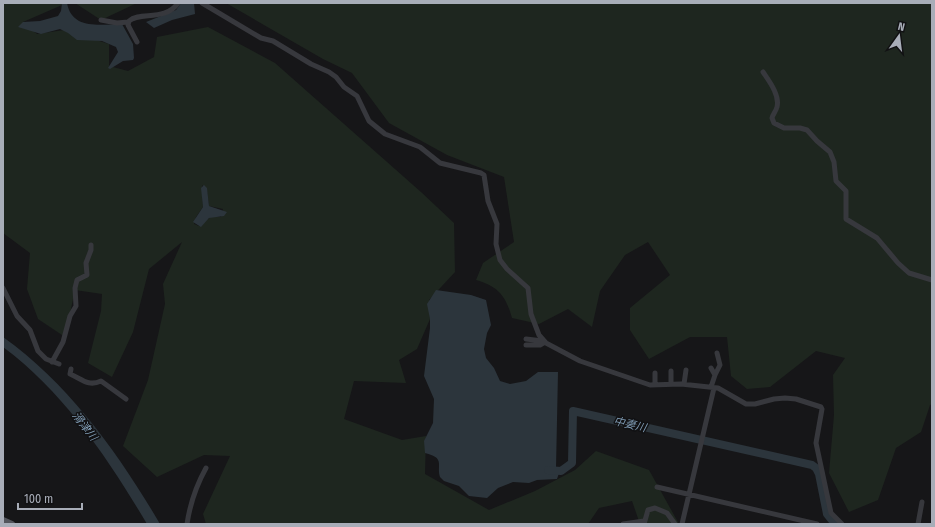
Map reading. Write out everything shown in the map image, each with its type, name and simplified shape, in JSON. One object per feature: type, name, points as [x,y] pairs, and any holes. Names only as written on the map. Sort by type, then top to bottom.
[{"type":"main road","points":[[3,520],[12,524]]},
{"type":"street","points":[[101,20],[128,22],[137,17],[150,16],[170,11],[178,3]]},
{"type":"street","points":[[202,3],[261,38],[273,41],[311,64],[329,72],[344,87],[357,96],[369,121],[385,134],[420,147],[440,163],[484,175],[488,201],[497,224],[498,255],[507,269],[528,288],[531,314],[539,335],[544,342]]},
{"type":"street","points":[[128,22],[128,25],[137,42]]},
{"type":"street","points":[[763,72],[774,90],[776,99],[777,107],[772,116],[772,121],[784,128],[800,128],[807,130],[833,156],[836,181],[846,191],[846,219],[878,238],[909,273],[932,280]]},
{"type":"street","points":[[52,362],[63,342],[70,319],[76,309],[77,303],[75,288],[77,280],[87,275],[86,263],[91,246]]},
{"type":"street","points":[[3,288],[17,316],[30,330],[38,351],[52,362],[59,364]]},
{"type":"street","points":[[526,339],[544,342],[580,362],[650,385],[671,383],[713,387],[746,404],[755,404],[774,398],[785,398],[796,399],[820,407],[822,409],[816,443],[831,513],[839,523]]},
{"type":"street","points":[[526,345],[540,345],[544,342]]},
{"type":"street","points":[[682,524],[702,440],[715,375],[720,365],[716,353]]},
{"type":"street","points":[[711,368],[715,375]]},
{"type":"street","points":[[71,370],[70,374],[86,383],[93,384],[101,381],[126,399]]},
{"type":"street","points":[[684,384],[686,370]]},
{"type":"street","points":[[671,371],[671,383]]},
{"type":"street","points":[[655,373],[655,385]]},
{"type":"street","points":[[188,524],[190,507],[197,486],[206,468]]},
{"type":"street","points":[[657,487],[817,524]]},
{"type":"street","points":[[918,524],[922,502]]},
{"type":"street","points":[[623,524],[644,522],[648,510],[658,508],[667,513],[675,524]]},
{"type":"shaded area","points":[[3,3],[63,3],[62,5],[23,22],[37,34],[64,30],[109,44],[109,66],[128,71],[154,57],[157,37],[208,27],[275,63],[454,223],[455,272],[429,300],[430,319],[417,349],[399,360],[406,383],[354,381],[344,419],[402,440],[426,436],[425,474],[489,510],[535,491],[575,470],[596,451],[649,470],[679,524],[640,524],[632,501],[599,508],[588,524],[206,524],[203,514],[230,456],[204,455],[157,477],[123,446],[148,380],[165,304],[163,284],[182,242],[149,269],[133,332],[112,377],[88,363],[101,311],[102,294],[75,290],[65,337],[38,319],[27,289],[30,253],[3,233]],"holes":[[[202,185],[207,191],[209,206],[223,209],[221,217],[212,216],[199,226],[194,224],[196,217],[203,207]]]},
{"type":"shaded area","points":[[75,3],[137,3],[101,20]]},
{"type":"shaded area","points":[[226,3],[932,3],[932,404],[930,405],[921,432],[896,448],[878,500],[849,512],[829,473],[834,415],[833,375],[845,358],[816,351],[770,387],[747,389],[731,376],[727,337],[690,337],[649,359],[630,330],[630,308],[670,275],[648,242],[625,255],[600,291],[592,327],[568,309],[539,324],[512,318],[510,310],[500,293],[490,285],[476,280],[483,263],[514,242],[504,177],[447,155],[389,123],[352,73],[323,59]]},
{"type":"water","points":[[62,3],[67,3],[70,12],[81,22],[97,25],[122,24],[133,44],[133,60],[123,61],[110,69],[108,68],[118,52],[116,47],[102,41],[77,40],[60,29],[41,34],[18,27],[23,22],[40,21],[58,16],[61,11]]},
{"type":"water","points":[[181,3],[194,3],[195,14],[172,20],[154,28],[146,22],[176,10]]},
{"type":"water","points":[[204,185],[207,188],[209,206],[227,212],[224,216],[209,218],[201,227],[193,222],[203,207],[201,188]]},
{"type":"water","points":[[436,290],[471,295],[486,300],[491,325],[487,333],[484,349],[486,358],[494,368],[500,381],[510,384],[526,381],[538,372],[558,372],[556,468],[559,473],[557,479],[537,480],[529,483],[513,482],[498,488],[487,498],[469,496],[459,486],[444,481],[440,477],[439,462],[436,457],[425,453],[424,441],[433,423],[434,399],[424,376],[430,328],[427,304]]},
{"type":"water","name":"滑津川","points":[[3,337],[50,377],[91,422],[128,472],[160,524],[147,524],[117,476],[84,428],[46,385],[3,347]]},
{"type":"waterway","name":"中妻川","points":[[548,470],[561,471],[572,463],[573,411],[812,465],[816,468],[819,474],[827,514],[835,524]]}]
